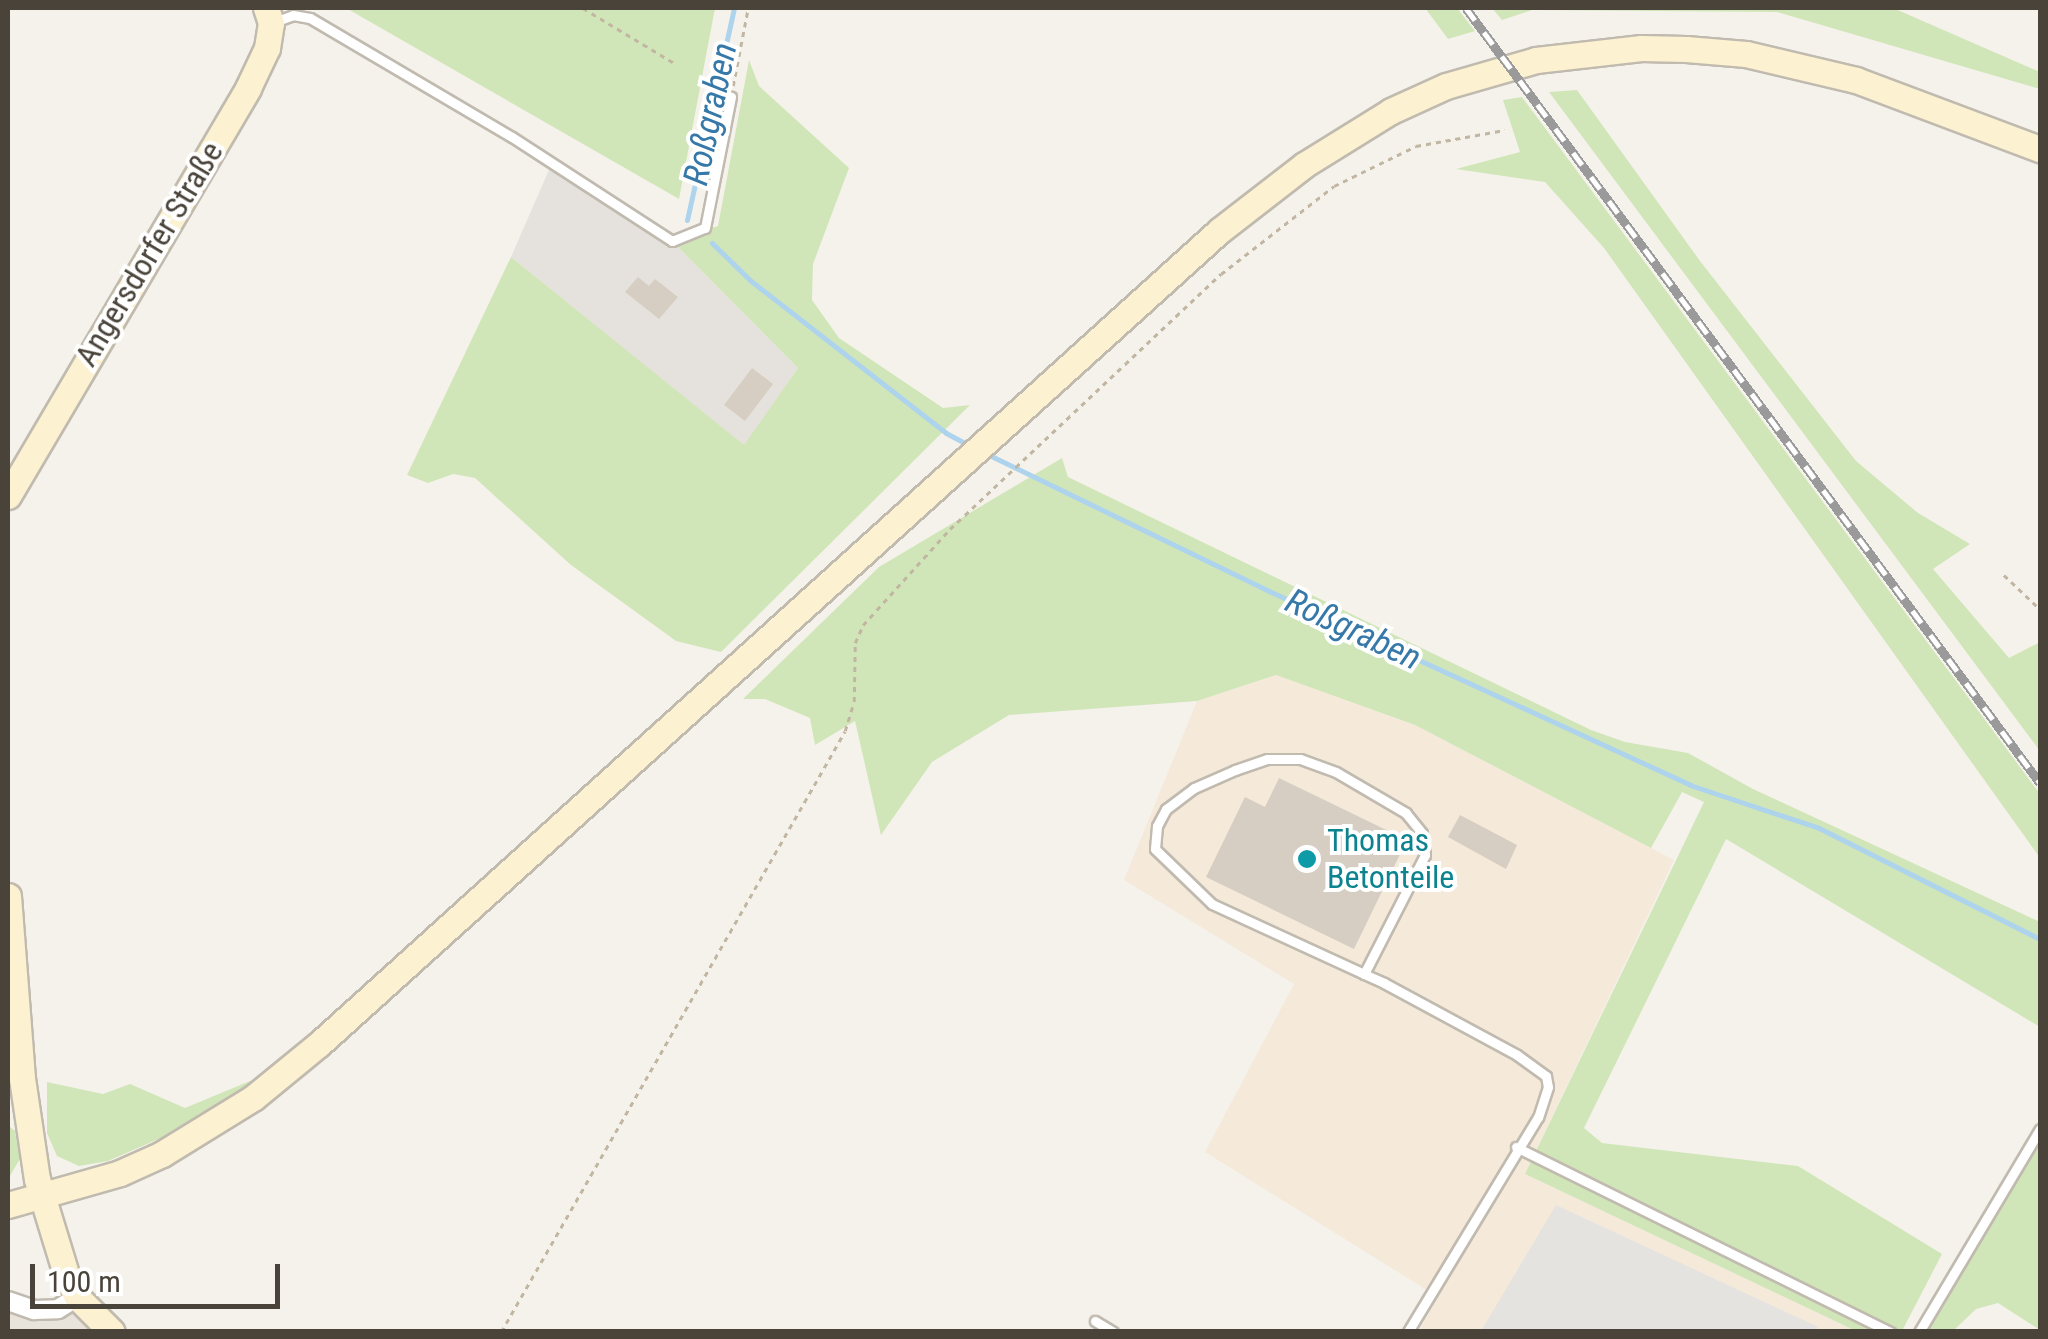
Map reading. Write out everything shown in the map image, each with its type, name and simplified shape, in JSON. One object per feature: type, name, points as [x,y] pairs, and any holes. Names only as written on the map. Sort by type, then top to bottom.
[{"type":"main road","name":"Angersdorfer Straße","points":[[8,496],[248,88],[267,48],[269,16]]},
{"type":"main road","points":[[8,1205],[40,1188],[162,1154],[253,1098],[319,1044],[1205,243],[1304,165],[1391,111],[1484,74],[1536,60],[1641,48],[1746,54],[1856,80],[2040,149]]},
{"type":"main road","points":[[8,896],[22,1078],[40,1188],[60,1262],[78,1297],[112,1332]]},
{"type":"street","points":[[8,1301],[34,1310],[58,1310],[78,1297]]},
{"type":"lane","points":[[269,16],[310,18],[512,137],[672,241],[704,228],[731,97]]},
{"type":"lane","points":[[1364,974],[1424,854],[1422,833],[1406,813],[1336,772],[1300,759],[1267,759],[1235,770],[1194,788],[1166,809],[1154,849],[1212,904],[1364,974],[1517,1056],[1546,1076],[1545,1102],[1408,1332]]},
{"type":"lane","points":[[1919,1332],[2040,1128]]},
{"type":"lane","points":[[1516,1147],[1891,1332]]},
{"type":"lane","points":[[1096,1321],[1113,1332]]},
{"type":"path","points":[[583,8],[676,64]]},
{"type":"path","points":[[731,97],[748,8]]},
{"type":"path","points":[[501,1332],[845,731],[854,702],[854,643],[863,625],[950,528],[1034,454],[1221,274],[1334,186],[1416,146],[1505,130]]},
{"type":"path","points":[[2004,575],[2040,609]]},
{"type":"shaded area","points":[[552,163],[672,241],[798,368],[744,446],[511,257]]},
{"type":"shaded area","points":[[1276,675],[1415,725],[1674,860],[1525,1174],[1856,1331],[1419,1331],[1438,1297],[1205,1152],[1294,984],[1124,880],[1197,701]]},
{"type":"shaded area","points":[[1556,1205],[1818,1327],[1815,1332],[1481,1331]]},
{"type":"shaded area","points":[[77,1297],[127,1331],[8,1332],[8,1301],[34,1310]]},
{"type":"green space","points":[[346,8],[715,8],[679,199]]},
{"type":"green space","points":[[1425,8],[1457,8],[1475,31],[1448,39]]},
{"type":"green space","points":[[1492,8],[1893,8],[2040,72],[2040,89],[1777,12],[1532,10],[1502,20]]},
{"type":"green space","points":[[749,60],[759,86],[849,168],[813,264],[812,300],[839,338],[943,408],[970,405],[721,652],[676,641],[571,565],[475,478],[453,474],[428,483],[407,475],[511,257],[744,445],[798,368],[672,241],[718,226]]},
{"type":"green space","points":[[1577,90],[1700,261],[1856,461],[1918,513],[1970,544],[1933,569],[2009,658],[2040,642],[2040,751],[1549,92]]},
{"type":"green space","points":[[1522,97],[2040,794],[2040,858],[1604,248],[1545,182],[1456,169],[1520,152],[1503,100]]},
{"type":"green space","points":[[1062,458],[1068,477],[1591,730],[1625,742],[1688,753],[1753,789],[2040,922],[2040,1027],[1726,839],[1584,1128],[1602,1143],[1798,1166],[1942,1254],[1902,1331],[1856,1331],[1525,1174],[1704,802],[1682,792],[1651,848],[1415,725],[1276,675],[1197,701],[1009,715],[932,762],[881,835],[855,721],[815,745],[810,718],[765,699],[743,699],[879,567]]},
{"type":"green space","points":[[47,1082],[103,1094],[130,1084],[185,1108],[255,1082],[179,1130],[108,1161],[79,1166],[57,1156],[47,1133]]},
{"type":"green space","points":[[8,1125],[15,1131],[20,1159],[8,1179]]},
{"type":"green space","points":[[2040,1129],[2040,1330],[1998,1303],[1976,1309],[1953,1331],[1919,1332]]},
{"type":"building","points":[[638,277],[649,286],[655,279],[678,297],[659,319],[625,292]]},
{"type":"building","points":[[752,368],[773,384],[745,421],[724,405]]},
{"type":"building","name":"Thomas Betonteile","points":[[1279,778],[1407,840],[1354,949],[1206,877],[1245,797],[1265,807]]},
{"type":"building","points":[[1460,815],[1517,845],[1506,869],[1448,837]]},
{"type":"waterway","name":"Roßgraben","points":[[687,220],[734,8]]},
{"type":"waterway","name":"Roßgraben","points":[[712,243],[751,281],[946,433],[969,445]]},
{"type":"waterway","name":"Roßgraben","points":[[987,454],[1269,591],[1690,785],[1819,828],[2040,939]]},
{"type":"railway","points":[[1466,8],[2040,783]]},
{"type":"place","name":"Thomas Betonteile","points":[[1307,859]]}]
